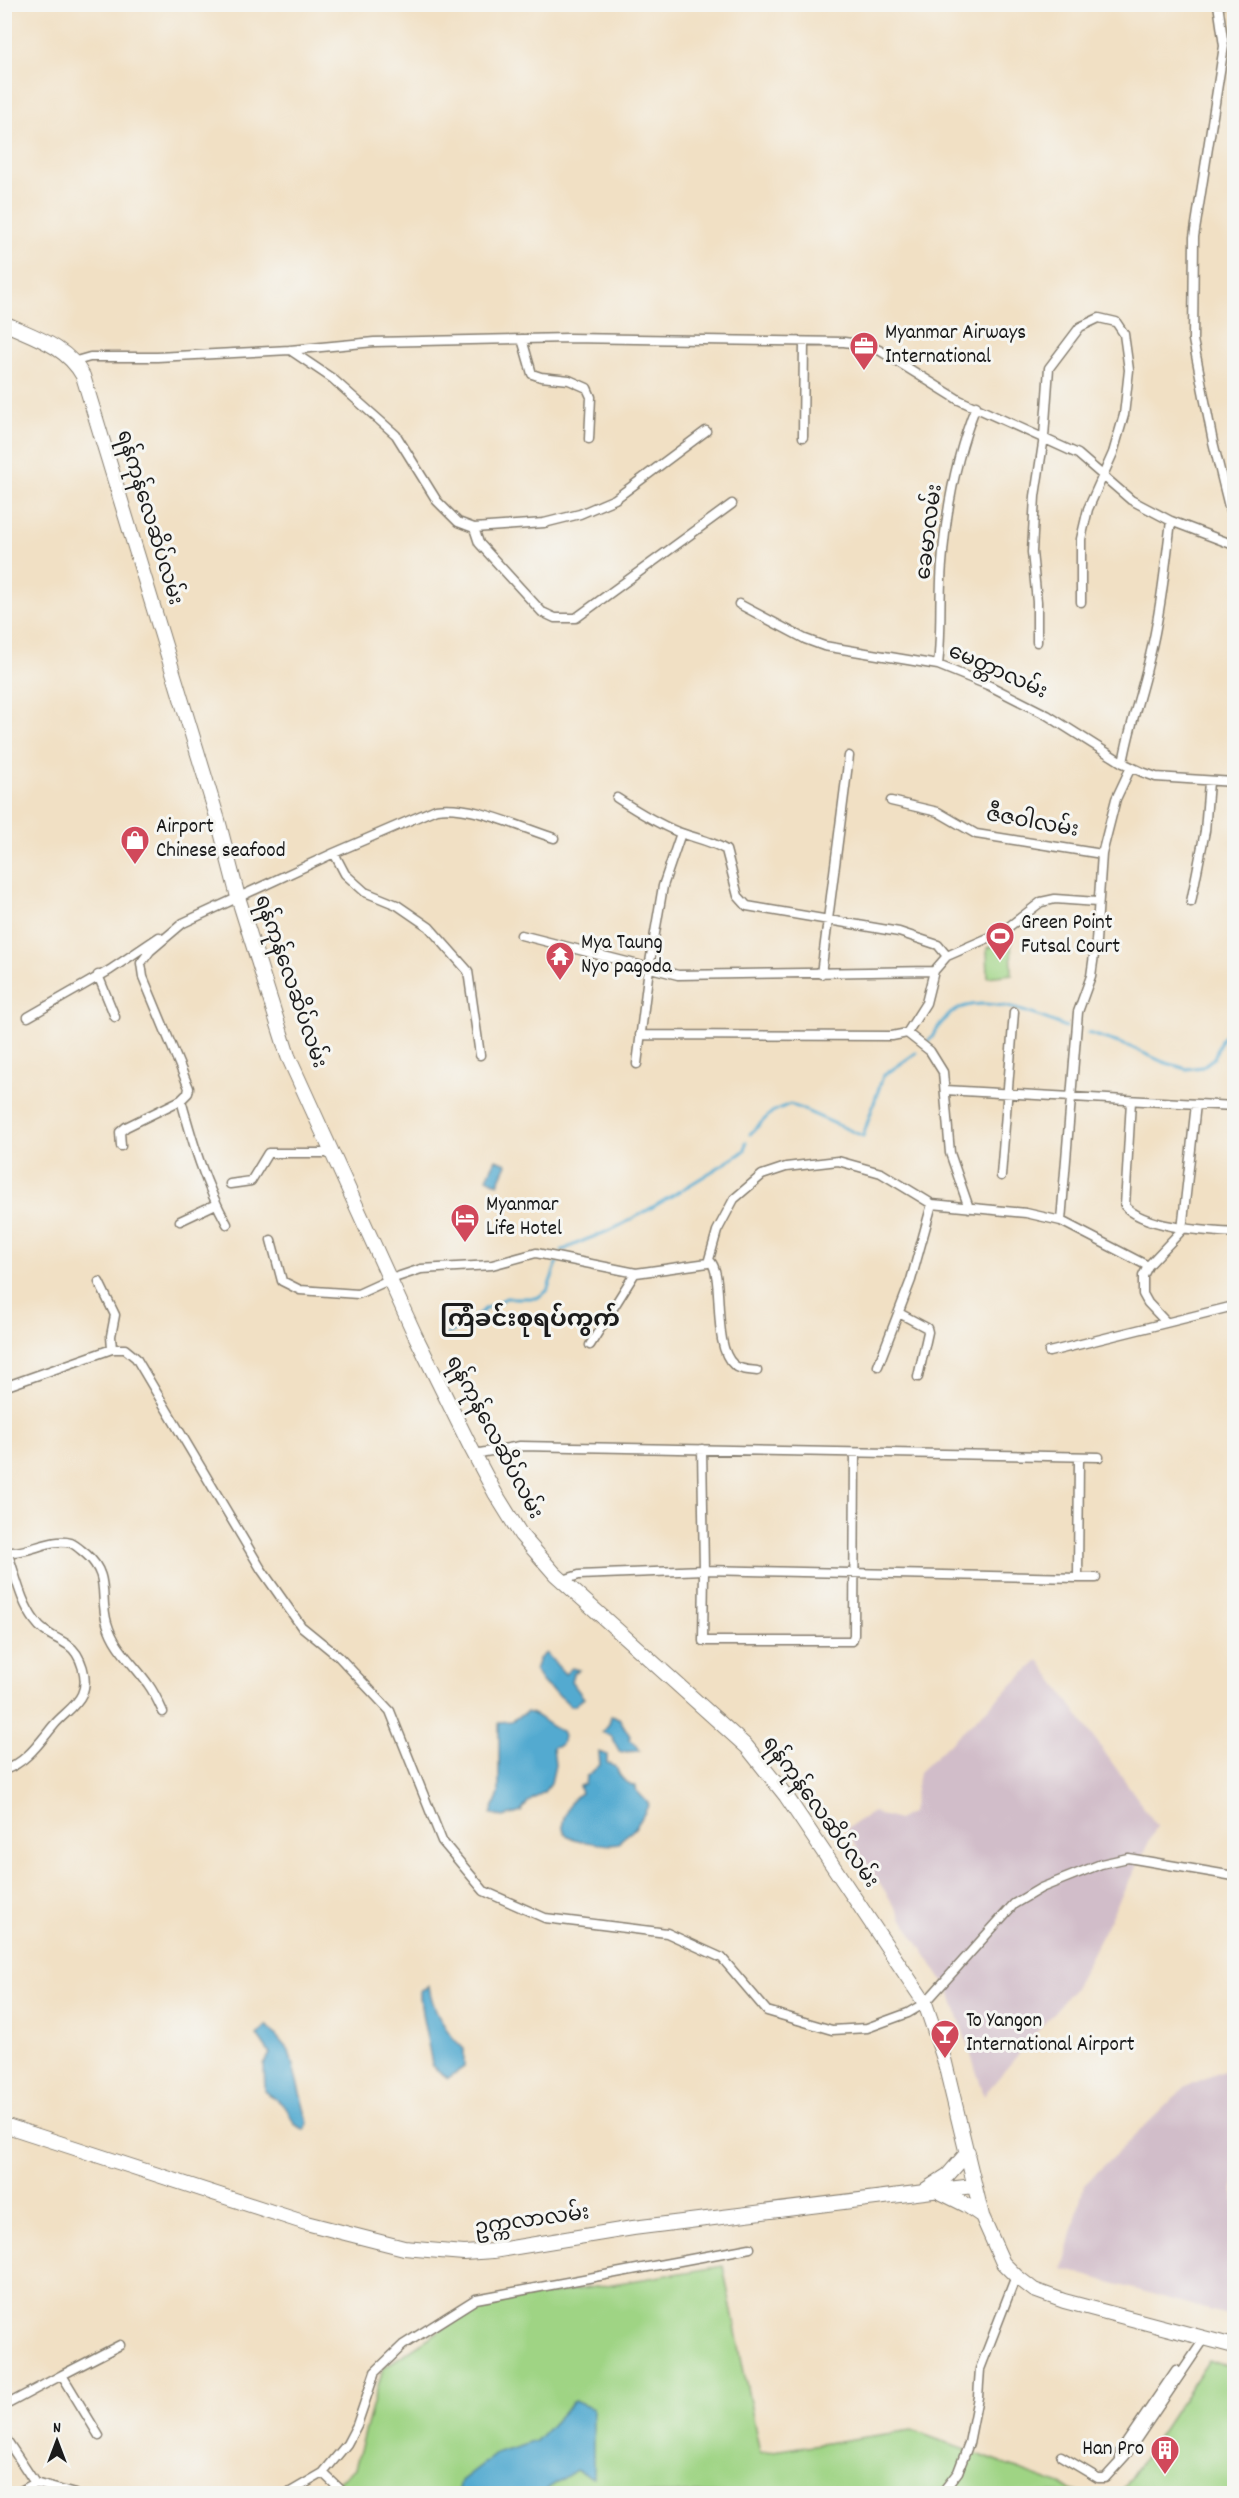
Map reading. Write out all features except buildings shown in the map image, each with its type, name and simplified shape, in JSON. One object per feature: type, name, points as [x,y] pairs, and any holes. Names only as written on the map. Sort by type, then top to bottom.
[{"type":"main road","points":[[4,323],[62,350],[76,361]]},
{"type":"main road","name":"ရန်ကုန်လေဆိပ်လမ်း","points":[[76,361],[84,376],[214,809],[238,897],[288,1056],[474,1454],[521,1535],[562,1580],[747,1747],[786,1796],[925,2003],[944,2059],[968,2152],[973,2186],[982,2216],[1003,2263],[1034,2290],[1064,2301],[1234,2346]]},
{"type":"main road","name":"ဥက္ကလာလမ်း","points":[[4,2125],[316,2226],[404,2248],[464,2253],[493,2251],[633,2228],[973,2186]]},
{"type":"main road","points":[[968,2152],[948,2175],[929,2191],[966,2205],[982,2216]]},
{"type":"street","points":[[1218,4],[1224,46],[1194,237],[1192,340],[1213,442],[1234,527]]},
{"type":"street","points":[[1037,642],[1037,602],[1032,552],[1035,496],[1044,437],[1049,368],[1080,327],[1099,318],[1116,322],[1124,334],[1130,370],[1124,415],[1113,453],[1088,509],[1081,539],[1081,602]]},
{"type":"street","points":[[76,361],[100,357],[157,357],[290,350],[374,342],[522,339],[844,342],[865,345],[879,350],[954,397],[1078,454],[1131,500],[1171,521],[1234,545]]},
{"type":"street","points":[[522,339],[532,374],[569,380],[587,388],[591,397],[589,439]]},
{"type":"street","points":[[803,437],[804,342]]},
{"type":"street","points":[[290,350],[333,379],[396,435],[436,501],[458,522],[474,528],[544,523],[580,514],[615,499],[706,431]]},
{"type":"street","name":"ခေမာလမ်း","points":[[938,665],[941,641],[942,564],[948,517],[962,441],[976,406]]},
{"type":"street","points":[[474,528],[478,543],[542,612],[566,620],[576,618],[732,504]]},
{"type":"street","points":[[1061,1221],[1073,1096],[1078,1012],[1091,976],[1102,854],[1127,765],[1130,724],[1149,662],[1165,574],[1171,521]]},
{"type":"street","name":"မေတ္တာလမ်း","points":[[739,604],[805,639],[824,646],[938,665],[990,686],[1047,715],[1127,765],[1156,777],[1234,782]]},
{"type":"street","points":[[821,974],[849,756]]},
{"type":"street","points":[[1191,902],[1205,831],[1209,782]]},
{"type":"street","points":[[617,798],[646,818],[726,850],[738,896],[747,906],[899,932],[938,945],[946,956]]},
{"type":"street","name":"ဇီဇဝါလမ်း","points":[[891,801],[938,812],[976,834],[1102,854]]},
{"type":"street","points":[[121,1146],[120,1132],[126,1127],[181,1100],[188,1093],[189,1088],[143,977],[141,963],[150,951],[183,923],[436,809],[452,807],[554,838]]},
{"type":"street","points":[[637,1064],[639,1035],[663,886],[681,833]]},
{"type":"street","points":[[334,853],[345,873],[365,892],[397,905],[429,927],[468,971],[480,1055]]},
{"type":"street","points":[[639,1035],[892,1036],[907,1033],[926,1003],[934,971],[946,956],[1002,932],[1041,902],[1055,899],[1097,902]]},
{"type":"street","points":[[28,1017],[164,934],[171,932]]},
{"type":"street","points":[[521,935],[678,975],[934,971]]},
{"type":"street","points":[[98,975],[115,1017]]},
{"type":"street","points":[[1001,1176],[1014,1012]]},
{"type":"street","points":[[907,1033],[930,1051],[943,1072],[950,1153],[969,1208]]},
{"type":"street","points":[[945,1090],[1234,1106]]},
{"type":"street","points":[[181,1100],[194,1149],[226,1224]]},
{"type":"street","points":[[1131,1101],[1125,1206],[1135,1214],[1182,1230],[1234,1233]]},
{"type":"street","points":[[1166,1322],[1148,1303],[1143,1294],[1143,1276],[1148,1266],[1182,1230],[1196,1104]]},
{"type":"street","points":[[230,1184],[251,1181],[268,1153],[334,1152]]},
{"type":"street","points":[[757,1371],[740,1369],[729,1359],[720,1324],[715,1270],[710,1261],[717,1230],[734,1199],[762,1175],[786,1167],[838,1161],[881,1173],[932,1204],[1026,1213],[1061,1221],[1148,1266]]},
{"type":"street","points":[[180,1221],[216,1204]]},
{"type":"street","points":[[878,1366],[911,1280],[932,1204]]},
{"type":"street","points":[[271,1240],[282,1281],[300,1290],[358,1294],[421,1269],[492,1266],[536,1253],[635,1273],[710,1261]]},
{"type":"street","points":[[590,1345],[635,1273]]},
{"type":"street","points":[[99,1282],[115,1315],[111,1336],[112,1349]]},
{"type":"street","points":[[1049,1352],[1234,1306]]},
{"type":"street","points":[[899,1313],[927,1328],[918,1377]]},
{"type":"street","points":[[4,1387],[61,1365],[112,1349],[125,1349],[135,1358],[261,1569],[301,1626],[339,1658],[390,1711],[442,1840],[484,1891],[545,1918],[667,1933],[722,1958],[767,2011],[832,2030],[867,2028],[908,2013],[925,2003],[1014,1904],[1041,1888],[1101,1864],[1128,1858],[1234,1876]]},
{"type":"street","points":[[474,1454],[520,1446],[1099,1457]]},
{"type":"street","points":[[702,1449],[703,1641],[852,1641],[855,1453]]},
{"type":"street","points":[[1078,1578],[1079,1457]]},
{"type":"street","points":[[6,1548],[18,1553],[57,1542],[72,1544],[91,1558],[100,1571],[104,1588],[106,1622],[113,1640],[122,1655],[148,1684],[163,1712]]},
{"type":"street","points":[[4,1770],[23,1762],[28,1757],[37,1743],[76,1703],[84,1687],[80,1658],[68,1646],[39,1627],[33,1618],[17,1585],[6,1548]]},
{"type":"street","points":[[562,1580],[579,1575],[704,1570],[1096,1578]]},
{"type":"street","points":[[287,2493],[323,2473],[346,2444],[357,2424],[375,2372],[403,2344],[476,2299],[750,2248]]},
{"type":"street","points":[[941,2493],[958,2472],[969,2443],[978,2397],[980,2369],[1016,2276]]},
{"type":"street","points":[[1060,2456],[1101,2479],[1105,2478],[1126,2455],[1202,2337]]},
{"type":"street","points":[[4,2406],[120,2344]]},
{"type":"street","points":[[62,2375],[99,2436]]},
{"type":"street","points":[[4,2436],[35,2483]]},
{"type":"street","points":[[323,2473],[339,2492]]},
{"type":"street","points":[[15,2493],[35,2483],[75,2493]]},
{"type":"shaded area","points":[[1039,1660],[1157,1826],[1075,1987],[984,2095],[951,1994],[845,1829],[873,1812],[898,1820],[912,1812],[919,1772]]},
{"type":"shaded area","points":[[1234,2067],[1234,2317],[1063,2269],[1084,2185],[1186,2086]]},
{"type":"green space","name":"Green Point Futsal Court","points":[[1011,938],[1012,974],[988,977],[987,948]]},
{"type":"green space","points":[[723,2266],[760,2453],[912,2430],[1082,2493],[321,2494],[355,2468],[383,2368],[477,2306]]},
{"type":"green space","points":[[1209,2360],[1234,2369],[1234,2493],[1121,2493]]},
{"type":"water","points":[[496,1159],[507,1164],[498,1184],[487,1178]]},
{"type":"water","points":[[546,1653],[565,1674],[572,1668],[579,1670],[573,1674],[571,1681],[584,1698],[574,1706],[570,1706],[543,1683],[535,1670],[539,1659]]},
{"type":"water","points":[[527,1712],[562,1731],[564,1737],[560,1745],[553,1747],[555,1765],[551,1783],[544,1792],[528,1802],[521,1812],[503,1817],[491,1814],[499,1793],[499,1722],[511,1721]]},
{"type":"water","points":[[611,1716],[619,1718],[630,1736],[629,1740],[636,1744],[640,1751],[620,1752],[611,1736],[602,1732],[609,1724]]},
{"type":"water","points":[[599,1752],[607,1755],[607,1763],[616,1767],[623,1779],[635,1786],[635,1789],[649,1804],[638,1824],[619,1844],[599,1844],[575,1839],[565,1833],[563,1828],[569,1805],[581,1793],[579,1786],[585,1784],[586,1777],[600,1765]]},
{"type":"water","points":[[429,1986],[433,2003],[441,2020],[464,2049],[464,2067],[448,2078],[432,2066],[421,2010],[420,1991]]},
{"type":"water","points":[[267,2025],[289,2051],[308,2123],[305,2130],[294,2124],[286,2107],[265,2091],[264,2064],[270,2054],[257,2035]]},
{"type":"water","points":[[574,2401],[593,2409],[593,2478],[576,2470],[547,2489],[547,2493],[458,2493],[461,2481],[496,2454],[536,2441]]},
{"type":"waterway","points":[[927,1043],[950,1014],[962,1007],[976,1004],[992,1004],[1024,1011],[1066,1027]]},
{"type":"waterway","points":[[1088,1033],[1187,1069],[1202,1067],[1214,1058],[1222,1038],[1234,1028]]},
{"type":"waterway","points":[[750,1134],[772,1112],[790,1104],[863,1136],[883,1076],[916,1053]]},
{"type":"waterway","points":[[562,1251],[621,1225],[666,1199],[740,1154],[745,1150],[746,1142]]},
{"type":"waterway","points":[[444,1336],[466,1325],[485,1309],[506,1298],[537,1298],[547,1291],[557,1263]]},
{"type":"place","name":"Myanmar Airways International","points":[[864,372]]},
{"type":"place","name":"Airport Chinese seafood","points":[[135,866]]},
{"type":"place","name":"Green Point Futsal Court","points":[[1000,962]]},
{"type":"place","name":"Mya Taung Nyo pagoda","points":[[560,982]]},
{"type":"place","name":"Myanmar Life Hotel","points":[[465,1244]]},
{"type":"place","name":"To Yangon International Airport","points":[[945,2060]]},
{"type":"place","name":"Han Pro","points":[[1165,2476]]},
{"type":"district","name":"ကြံခင်းစုရပ်ကွက်","points":[[530,1321]]}]
